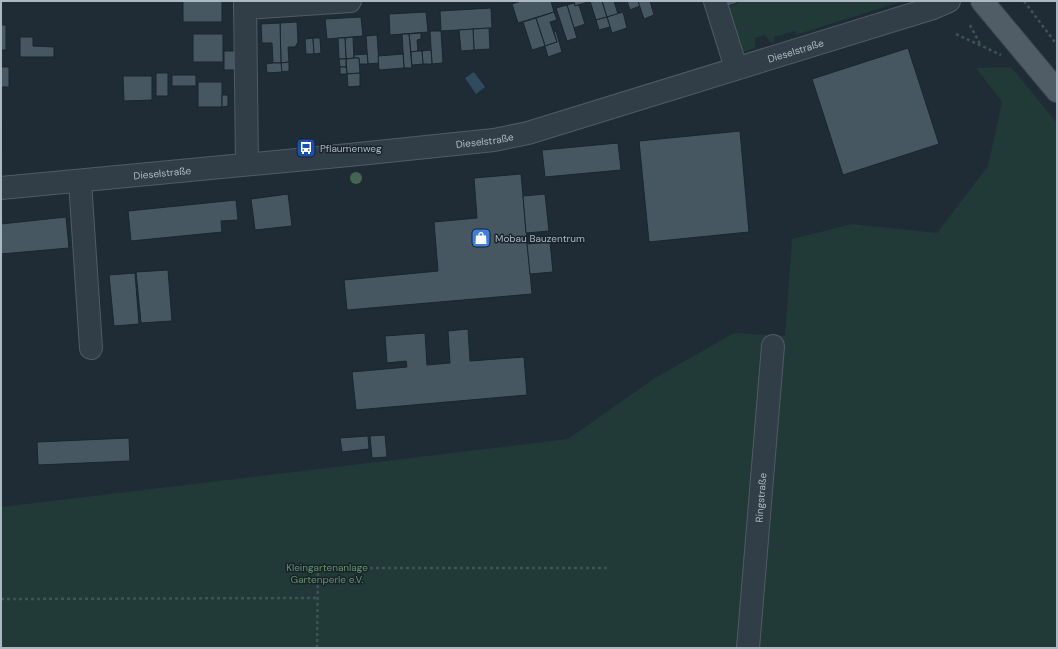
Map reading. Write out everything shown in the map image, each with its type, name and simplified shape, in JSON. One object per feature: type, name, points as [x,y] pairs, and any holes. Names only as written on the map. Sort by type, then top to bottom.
[{"type":"main road","points":[[982,1],[1057,91]]},
{"type":"street","points":[[247,164],[245,5],[350,1]]},
{"type":"street","points":[[715,1],[736,68]]},
{"type":"street","name":"Dieselstraße","points":[[1,188],[494,140],[528,133],[933,8],[949,1]]},
{"type":"street","points":[[80,181],[91,348]]},
{"type":"street","name":"Ringstraße","points":[[748,648],[773,346]]},
{"type":"path","points":[[1024,1],[1057,45]]},
{"type":"path","points":[[970,25],[981,45]]},
{"type":"path","points":[[956,34],[1004,57]]},
{"type":"path","points":[[317,648],[318,568],[610,568]]},
{"type":"path","points":[[1,599],[318,598]]},
{"type":"green space","points":[[719,1],[903,1],[796,35],[795,31],[774,37],[775,42],[771,43],[765,35],[755,38],[755,48],[737,54]]},
{"type":"green space","name":"Kleingartenanlage Gartenperle e.V.","points":[[1011,67],[1057,123],[1057,648],[1,648],[1,507],[568,439],[655,378],[734,333],[785,336],[792,239],[852,224],[937,233],[988,166],[1002,102],[976,68]]},
{"type":"water","points":[[474,72],[485,87],[476,94],[465,78]]},
{"type":"building","points":[[183,1],[222,1],[222,22],[183,22]]},
{"type":"building","points":[[521,1],[551,1],[554,12],[518,23],[512,4]]},
{"type":"building","points":[[574,1],[591,1],[575,6]]},
{"type":"building","points":[[590,1],[602,1],[607,17],[596,20]]},
{"type":"building","points":[[602,1],[614,1],[618,14],[607,17]]},
{"type":"building","points":[[627,1],[638,1],[640,6],[630,10]]},
{"type":"building","points":[[638,1],[650,1],[654,15],[644,19]]},
{"type":"building","points":[[727,1],[736,1],[737,3],[728,6]]},
{"type":"building","points":[[574,3],[575,6],[579,5],[585,24],[574,28],[567,5]]},
{"type":"building","points":[[567,5],[577,38],[567,41],[556,8]]},
{"type":"building","points":[[491,8],[492,28],[441,31],[440,11]]},
{"type":"building","points":[[426,12],[428,32],[390,35],[389,14]]},
{"type":"building","points":[[554,12],[557,20],[550,22],[557,42],[545,46],[536,18]]},
{"type":"building","points":[[623,12],[627,28],[612,33],[607,17]]},
{"type":"building","points":[[361,17],[363,36],[327,39],[325,19]]},
{"type":"building","points":[[607,17],[610,27],[599,30],[596,20]]},
{"type":"building","points":[[536,18],[545,46],[532,50],[523,22]]},
{"type":"building","points":[[297,22],[298,42],[295,47],[288,47],[289,62],[281,63],[280,23]]},
{"type":"building","points":[[280,23],[281,63],[273,63],[272,43],[262,43],[261,24]]},
{"type":"building","points":[[1,25],[6,25],[6,50],[1,50]]},
{"type":"building","points":[[489,28],[490,49],[474,50],[473,29]]},
{"type":"building","points":[[473,29],[474,50],[461,51],[459,30]]},
{"type":"building","points":[[430,31],[441,31],[443,63],[432,64]]},
{"type":"building","points":[[556,31],[562,52],[548,57],[545,46],[557,42],[554,32]]},
{"type":"building","points":[[421,33],[421,39],[417,40],[418,51],[411,52],[409,34]]},
{"type":"building","points":[[193,34],[223,34],[223,62],[193,62]]},
{"type":"building","points":[[402,34],[409,34],[412,68],[404,68]]},
{"type":"building","points":[[377,35],[379,63],[368,64],[366,36]]},
{"type":"building","points":[[20,37],[33,37],[33,46],[54,47],[54,57],[20,57]]},
{"type":"building","points":[[353,37],[354,58],[346,59],[345,38]]},
{"type":"building","points":[[313,38],[314,54],[306,54],[305,39]]},
{"type":"building","points":[[313,38],[320,38],[321,53],[314,54]]},
{"type":"building","points":[[338,38],[345,38],[346,59],[339,59]]},
{"type":"building","points":[[908,48],[939,144],[843,175],[812,79]]},
{"type":"building","points":[[431,50],[432,64],[423,64],[422,51]]},
{"type":"building","points":[[224,51],[236,51],[236,70],[224,70]]},
{"type":"building","points":[[422,51],[423,64],[412,65],[411,52]]},
{"type":"building","points":[[367,54],[368,64],[359,64],[359,58],[354,58],[354,55]]},
{"type":"building","points":[[403,54],[404,68],[379,70],[378,56]]},
{"type":"building","points":[[359,58],[360,73],[347,74],[346,59]]},
{"type":"building","points":[[339,59],[346,59],[346,67],[340,67]]},
{"type":"building","points":[[289,62],[289,71],[282,72],[281,63]]},
{"type":"building","points":[[281,63],[282,72],[267,73],[266,64]]},
{"type":"building","points":[[1,67],[9,67],[9,87],[1,87]]},
{"type":"building","points":[[340,67],[346,67],[347,74],[340,74]]},
{"type":"building","points":[[156,73],[168,73],[168,96],[156,96]]},
{"type":"building","points":[[360,73],[360,86],[348,87],[347,74]]},
{"type":"building","points":[[172,75],[196,75],[196,86],[172,86]]},
{"type":"building","points":[[123,76],[152,76],[152,100],[124,101]]},
{"type":"building","points":[[198,82],[222,82],[222,107],[198,107]]},
{"type":"building","points":[[222,95],[228,95],[228,106],[222,107]]},
{"type":"building","points":[[2,123],[2,151],[1,151]]},
{"type":"building","points":[[740,131],[749,232],[649,242],[639,141]]},
{"type":"building","points":[[618,143],[621,170],[545,177],[542,150]]},
{"type":"building","name":"Mobau Bauzentrum","points":[[521,174],[532,294],[347,310],[344,280],[438,271],[434,222],[477,218],[474,178]]},
{"type":"building","points":[[288,194],[292,226],[255,230],[251,199]]},
{"type":"building","points":[[545,194],[549,231],[526,233],[523,196]]},
{"type":"building","points":[[236,200],[238,220],[221,221],[222,232],[131,241],[128,211]]},
{"type":"building","points":[[66,217],[69,248],[1,254],[1,224]]},
{"type":"building","points":[[550,242],[553,272],[530,274],[527,244]]},
{"type":"building","points":[[168,270],[172,321],[141,323],[136,272]]},
{"type":"building","points":[[135,273],[139,324],[114,326],[109,275]]},
{"type":"building","points":[[468,329],[470,361],[524,357],[527,395],[356,410],[352,372],[407,367],[406,361],[387,363],[385,336],[425,333],[427,365],[450,363],[448,331]]},
{"type":"building","points":[[385,435],[387,457],[372,458],[370,436]]},
{"type":"building","points":[[368,436],[369,449],[342,452],[340,438]]},
{"type":"building","points":[[129,438],[130,461],[38,465],[37,442]]},
{"type":"place","name":"Pflaumenweg","points":[[306,148]]},
{"type":"place","name":"Mobau Bauzentrum","points":[[481,238]]}]
